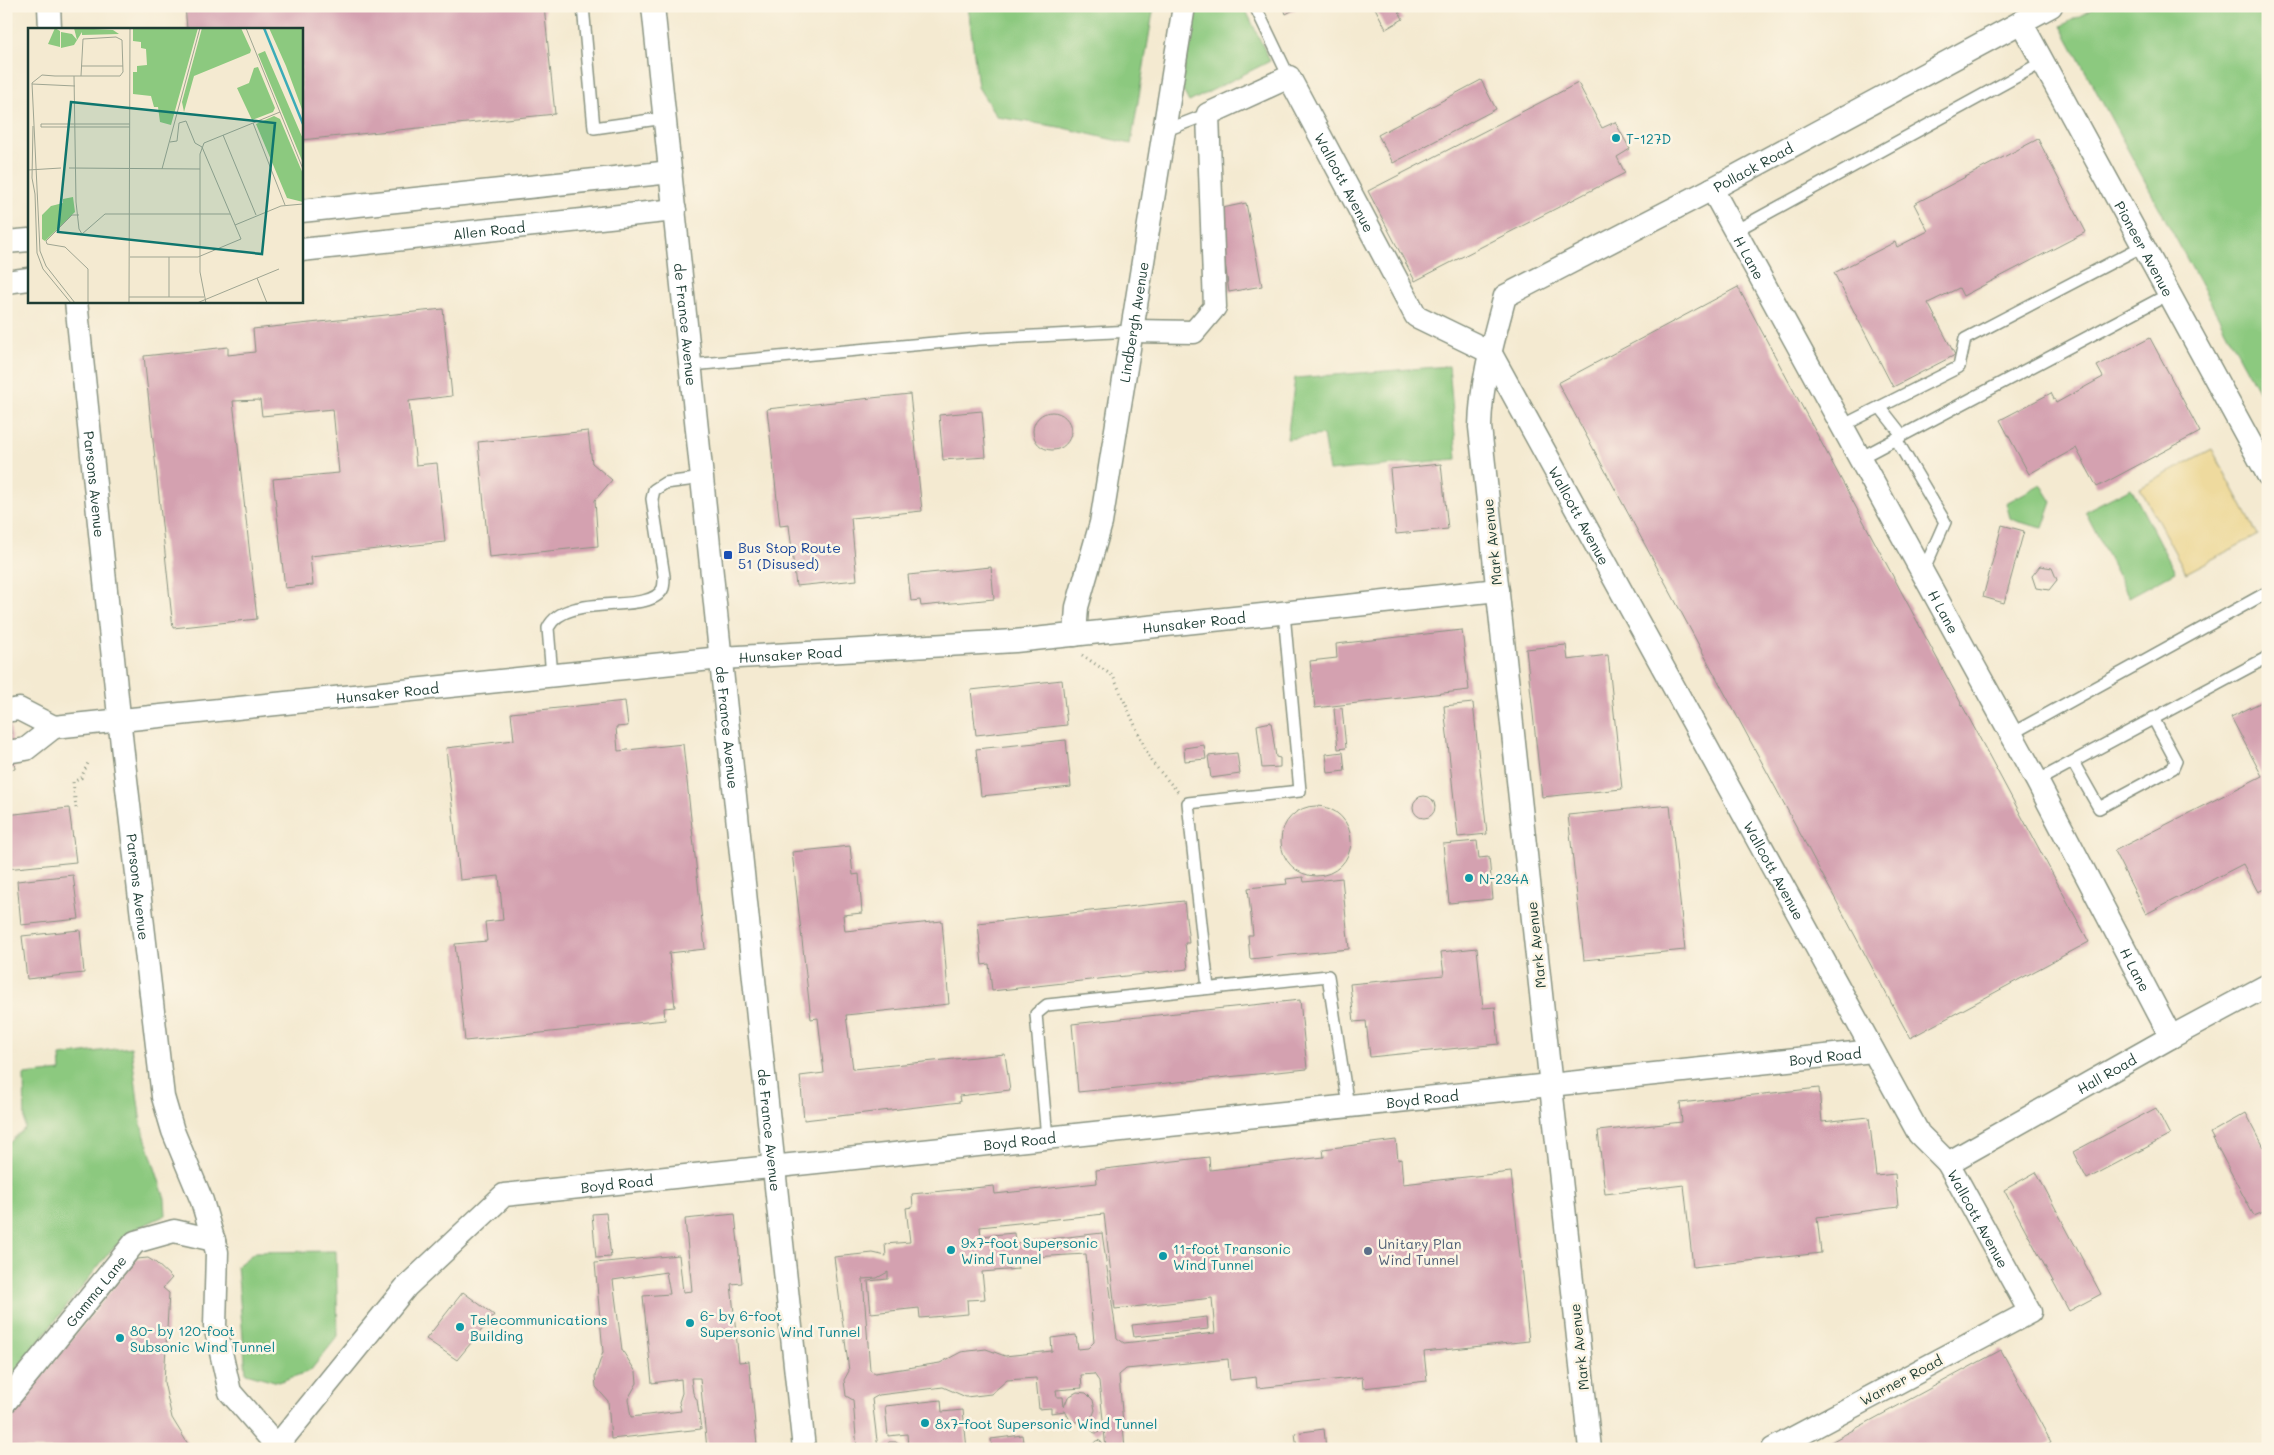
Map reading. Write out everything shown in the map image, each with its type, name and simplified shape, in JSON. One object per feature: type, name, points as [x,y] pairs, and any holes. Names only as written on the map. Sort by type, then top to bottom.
[{"type":"street","points":[[48,6],[50,28]]},
{"type":"street","name":"de France Avenue","points":[[653,6],[804,1449]]},
{"type":"street","name":"Lindbergh Avenue","points":[[1075,635],[1077,606],[1101,523],[1184,6]]},
{"type":"street","name":"Pollack Road","points":[[1490,352],[1505,296],[1712,189],[2051,6]]},
{"type":"street","name":"Pioneer Avenue","points":[[2021,22],[2268,475]]},
{"type":"street","points":[[1132,332],[1194,332],[1215,308],[1208,114],[1289,77]]},
{"type":"street","name":"Wallcott Avenue","points":[[1289,77],[1416,316],[1490,352],[1919,1134],[1948,1163],[2030,1312]]},
{"type":"street","points":[[302,211],[671,172]]},
{"type":"street","name":"H Lane","points":[[1712,189],[2037,781],[2171,1036]]},
{"type":"street","name":"Allen Road","points":[[302,250],[675,210]]},
{"type":"street","points":[[6,242],[28,240]]},
{"type":"street","points":[[6,282],[28,279]]},
{"type":"street","name":"Parsons Avenue","points":[[76,302],[120,719],[163,1097],[173,1131],[202,1201],[217,1252],[216,1326],[230,1392],[277,1446]]},
{"type":"street","name":"Mark Avenue","points":[[1490,352],[1481,395],[1480,427],[1590,1449]]},
{"type":"street","name":"Hunsaker Road","points":[[54,727],[721,658],[1015,641],[1498,590]]},
{"type":"street","points":[[6,711],[19,709],[54,727],[26,749],[13,751]]},
{"type":"street","name":"Hall Road","points":[[1948,1163],[2171,1036],[2268,985]]},
{"type":"street","name":"Boyd Road","points":[[277,1446],[406,1287],[504,1196],[1873,1051]]},
{"type":"street","name":"Gamma Lane","points":[[6,1401],[135,1242],[174,1232],[214,1240]]},
{"type":"street","name":"Warner Road","points":[[1773,1449],[2030,1312]]},
{"type":"lane","points":[[583,6],[594,128],[665,118]]},
{"type":"lane","points":[[1255,6],[1289,77]]},
{"type":"lane","points":[[1735,231],[2043,62]]},
{"type":"lane","points":[[1164,131],[1208,114]]},
{"type":"lane","points":[[1842,426],[1959,367],[1965,339],[2144,246]]},
{"type":"lane","points":[[1860,458],[2169,294]]},
{"type":"lane","points":[[691,365],[979,339],[1132,332]]},
{"type":"lane","points":[[1880,407],[1899,437],[1946,522],[1923,572]]},
{"type":"lane","points":[[552,676],[548,628],[558,616],[571,610],[592,606],[646,600],[656,596],[663,588],[664,576],[652,499],[654,490],[665,483],[702,478]]},
{"type":"lane","points":[[2011,734],[2268,592]]},
{"type":"lane","points":[[1208,988],[1188,803],[1300,791],[1284,613]]},
{"type":"lane","points":[[2037,781],[2268,657]]},
{"type":"lane","points":[[2073,762],[2099,808],[2175,766],[2175,759],[2154,718]]},
{"type":"lane","points":[[1047,1138],[1036,1014],[1047,1005],[1328,976],[1348,1106]]},
{"type":"path","points":[[1075,635],[1083,657],[1113,676],[1151,761],[1188,803]]},
{"type":"path","points":[[76,808],[73,782],[81,778],[88,763]]},
{"type":"green space","points":[[968,6],[1154,6],[1131,144],[1059,127],[997,117],[978,87]]},
{"type":"green space","points":[[1195,6],[1244,6],[1270,61],[1189,102],[1181,87]]},
{"type":"green space","points":[[2098,6],[2268,6],[2268,409],[2061,26]]},
{"type":"green space","points":[[1449,366],[1457,459],[1329,471],[1323,435],[1287,439],[1295,378]]},
{"type":"green space","points":[[2041,484],[2052,502],[2043,528],[2010,518],[2006,503]]},
{"type":"green space","points":[[2131,488],[2175,572],[2129,597],[2085,511]]},
{"type":"green space","points":[[131,1047],[141,1124],[165,1199],[166,1215],[138,1228],[112,1249],[6,1383],[6,1146],[25,1128],[24,1075],[61,1071],[60,1056]]},
{"type":"green space","points":[[336,1251],[338,1336],[310,1371],[278,1382],[246,1373],[237,1266],[255,1252]]},
{"type":"sand","points":[[2212,449],[2258,535],[2186,573],[2140,488]]},
{"type":"building","points":[[185,6],[544,6],[555,114],[302,140],[302,28],[187,28]]},
{"type":"building","points":[[1283,6],[1301,6],[1286,14]]},
{"type":"building","points":[[1374,6],[1396,6],[1403,19],[1386,29]]},
{"type":"building","points":[[1481,80],[1496,109],[1393,163],[1378,135]]},
{"type":"building","points":[[1578,83],[1602,128],[1615,122],[1630,149],[1617,157],[1625,173],[1415,281],[1368,191]]},
{"type":"building","points":[[2038,139],[2086,232],[1963,296],[1959,288],[1928,303],[1955,355],[1893,387],[1834,273],[1895,242],[1897,247],[1928,231],[1914,204]]},
{"type":"building","points":[[1246,203],[1262,286],[1229,292],[1218,209]]},
{"type":"building","points":[[1738,287],[2089,942],[1910,1038],[1558,383]]},
{"type":"building","points":[[443,309],[452,396],[409,401],[416,465],[437,463],[445,542],[310,556],[313,585],[285,588],[273,479],[339,473],[333,409],[262,416],[260,400],[233,401],[257,619],[173,628],[144,356],[228,347],[228,355],[255,352],[253,329]]},
{"type":"building","points":[[2150,338],[2200,432],[2097,487],[2076,448],[2029,474],[2000,420],[2051,393],[2056,403],[2103,377],[2097,366]]},
{"type":"building","points":[[910,394],[922,511],[851,518],[857,580],[796,586],[789,525],[780,526],[767,409]]},
{"type":"building","points":[[982,411],[986,457],[943,460],[939,415]]},
{"type":"building","points":[[1052,412],[1059,413],[1065,418],[1070,424],[1070,438],[1065,444],[1059,449],[1052,450],[1045,449],[1039,444],[1034,438],[1033,431],[1034,424],[1039,418],[1045,413]]},
{"type":"building","points":[[588,431],[592,463],[612,480],[595,500],[598,546],[489,557],[478,442]]},
{"type":"building","points":[[1441,464],[1448,529],[1396,534],[1390,469]]},
{"type":"building","points":[[2002,525],[2024,531],[2004,603],[1983,597]]},
{"type":"building","points":[[2040,566],[2052,568],[2057,580],[2049,590],[2036,588],[2032,576]]},
{"type":"building","points":[[991,567],[994,599],[921,606],[920,600],[911,601],[908,575]]},
{"type":"building","points":[[1462,630],[1469,690],[1315,708],[1310,661],[1337,658],[1336,644]]},
{"type":"building","points":[[1566,645],[1568,660],[1608,655],[1622,789],[1542,797],[1526,649]]},
{"type":"building","points":[[1062,680],[1067,725],[976,735],[971,690]]},
{"type":"building","points":[[2268,699],[2268,887],[2258,892],[2243,864],[2146,914],[2114,851],[2262,776],[2231,717]]},
{"type":"building","points":[[625,701],[628,726],[616,727],[618,751],[683,744],[705,949],[669,953],[675,1007],[664,1008],[665,1020],[465,1041],[455,944],[487,941],[485,922],[503,920],[499,876],[460,880],[446,748],[514,740],[511,713]]},
{"type":"building","points":[[1473,703],[1487,834],[1458,837],[1444,706]]},
{"type":"building","points":[[1342,708],[1346,748],[1338,749],[1334,709]]},
{"type":"building","points":[[1271,722],[1276,757],[1280,758],[1280,767],[1262,768],[1257,725]]},
{"type":"building","points":[[6,724],[10,724],[15,769],[6,770]]},
{"type":"building","points":[[1066,740],[1071,787],[981,796],[976,749]]},
{"type":"building","points":[[1204,745],[1206,759],[1185,761],[1184,748]]},
{"type":"building","points":[[1343,752],[1345,771],[1328,773],[1326,754]]},
{"type":"building","points":[[1237,753],[1240,774],[1211,778],[1208,756]]},
{"type":"building","points":[[1424,796],[1432,799],[1435,807],[1432,815],[1424,818],[1416,815],[1413,807],[1416,799]]},
{"type":"building","points":[[1670,805],[1685,950],[1584,960],[1568,815]]},
{"type":"building","points":[[1316,806],[1329,809],[1341,816],[1348,828],[1351,841],[1348,854],[1341,866],[1329,873],[1316,876],[1303,873],[1291,866],[1284,854],[1281,841],[1284,828],[1291,816],[1303,809]]},
{"type":"building","points":[[69,808],[76,862],[6,869],[6,815]]},
{"type":"building","name":"N-234A","points":[[1477,841],[1479,858],[1489,857],[1493,899],[1449,903],[1443,844]]},
{"type":"building","points":[[850,846],[853,875],[859,874],[862,913],[843,915],[845,931],[942,921],[949,1004],[846,1015],[853,1069],[1005,1054],[1010,1090],[959,1096],[960,1102],[804,1120],[800,1076],[824,1073],[818,1018],[811,1019],[792,852]]},
{"type":"building","points":[[73,875],[79,919],[21,925],[17,881]]},
{"type":"building","points":[[1303,877],[1304,882],[1342,878],[1349,949],[1250,959],[1248,935],[1253,935],[1248,888],[1287,884],[1286,879]]},
{"type":"building","points":[[1184,901],[1189,943],[1185,943],[1188,969],[992,991],[989,964],[982,965],[978,923]]},
{"type":"building","points":[[80,930],[84,973],[27,979],[22,936]]},
{"type":"building","points":[[1477,948],[1483,1008],[1495,1007],[1499,1044],[1370,1057],[1366,1021],[1354,1022],[1350,984],[1444,975],[1441,952]]},
{"type":"building","points":[[1300,1000],[1307,1069],[1078,1092],[1072,1024]]},
{"type":"building","points":[[1819,1088],[1822,1122],[1869,1117],[1876,1176],[1895,1174],[1898,1207],[1817,1217],[1821,1253],[1693,1267],[1684,1185],[1605,1194],[1598,1131],[1682,1122],[1680,1103]]},
{"type":"building","points":[[2156,1108],[2170,1135],[2087,1179],[2073,1152]]},
{"type":"building","points":[[2246,1113],[2268,1155],[2268,1210],[2254,1216],[2210,1133]]},
{"type":"building","points":[[1396,1140],[1398,1160],[1401,1159],[1403,1184],[1511,1172],[1529,1341],[1424,1352],[1427,1381],[1363,1388],[1362,1377],[1257,1388],[1256,1377],[1230,1380],[1228,1359],[1126,1369],[1119,1375],[1125,1449],[1106,1449],[1099,1381],[1094,1374],[1081,1375],[1082,1388],[1056,1390],[1057,1397],[1063,1397],[1064,1407],[1068,1397],[1077,1392],[1086,1393],[1093,1400],[1095,1410],[1093,1415],[1090,1419],[1080,1423],[1070,1420],[1065,1411],[1051,1413],[1051,1408],[1039,1409],[1036,1378],[1007,1380],[991,1394],[966,1397],[943,1387],[879,1395],[872,1399],[878,1449],[857,1449],[853,1400],[846,1396],[844,1380],[849,1371],[834,1257],[873,1253],[886,1256],[885,1244],[910,1242],[906,1208],[913,1207],[912,1194],[994,1186],[995,1194],[1097,1183],[1096,1170],[1209,1157],[1210,1170],[1324,1157],[1323,1149]],"holes":[[[1104,1214],[1115,1309],[1212,1298],[1215,1333],[1124,1343],[1117,1338],[1102,1233],[1015,1243],[1014,1233],[981,1236],[980,1227]],[[1086,1254],[1094,1342],[1088,1348],[1078,1349],[1076,1335],[1051,1338],[1052,1351],[1005,1356],[986,1349],[961,1352],[940,1363],[875,1373],[870,1370],[863,1279],[877,1278],[888,1272],[888,1279],[868,1281],[871,1313],[919,1308],[920,1318],[968,1314],[967,1300],[985,1299],[982,1272],[1018,1269],[1016,1258]]]},
{"type":"building","points":[[2036,1172],[2101,1294],[2069,1311],[2004,1190]]},
{"type":"building","points":[[606,1213],[611,1257],[596,1258],[592,1214]]},
{"type":"building","name":"6- by 6-foot Supersonic Wind Tunnel","points":[[735,1214],[742,1283],[731,1284],[739,1362],[749,1361],[757,1445],[707,1449],[700,1378],[691,1378],[693,1393],[697,1400],[701,1429],[611,1439],[608,1401],[596,1387],[595,1376],[603,1352],[595,1263],[679,1255],[683,1292],[692,1291],[685,1219]],"holes":[[[666,1272],[670,1294],[643,1296],[652,1383],[681,1379],[682,1393],[679,1402],[681,1411],[631,1417],[628,1399],[637,1383],[636,1372],[622,1350],[613,1280]]]},
{"type":"building","name":"80- by 120-foot Subsonic Wind Tunnel","points":[[148,1258],[172,1278],[163,1288],[169,1293],[164,1382],[172,1418],[191,1449],[6,1449],[6,1420],[137,1259]]},
{"type":"building","name":"Telecommunications Building","points":[[463,1292],[494,1315],[457,1360],[426,1339]]},
{"type":"building","points":[[1207,1317],[1208,1329],[1134,1337],[1132,1325]]},
{"type":"building","points":[[2001,1350],[2051,1442],[2039,1449],[1818,1449]]},
{"type":"building","name":"8x7-foot Supersonic Wind Tunnel","points":[[941,1400],[942,1412],[963,1410],[967,1449],[908,1449],[907,1434],[888,1436],[885,1406]]},
{"type":"building","points":[[1096,1423],[1101,1428],[1096,1433],[1091,1428]]},
{"type":"building","points":[[1324,1429],[1326,1449],[1297,1449],[1295,1433]]},
{"type":"building","points":[[1022,1435],[1024,1449],[992,1449],[991,1439]]},
{"type":"building","points":[[1098,1440],[1103,1445],[1098,1450],[1093,1445]]},
{"type":"building","points":[[889,1442],[896,1442],[904,1449],[883,1449]]},
{"type":"place","name":"T-127D","points":[[1616,138]]},
{"type":"place","name":"Bus Stop Route 51 (Disused)","points":[[728,555]]},
{"type":"place","name":"N-234A","points":[[1469,878]]},
{"type":"place","name":"9x7-foot Supersonic Wind Tunnel","points":[[951,1250]]},
{"type":"place","name":"Unitary Plan Wind Tunnel","points":[[1368,1251]]},
{"type":"place","name":"11-foot Transonic Wind Tunnel","points":[[1163,1256]]},
{"type":"place","name":"6- by 6-foot Supersonic Wind Tunnel","points":[[690,1323]]},
{"type":"place","name":"Telecommunications Building","points":[[460,1327]]},
{"type":"place","name":"80- by 120-foot Subsonic Wind Tunnel","points":[[120,1338]]},
{"type":"place","name":"8x7-foot Supersonic Wind Tunnel","points":[[925,1423]]}]
